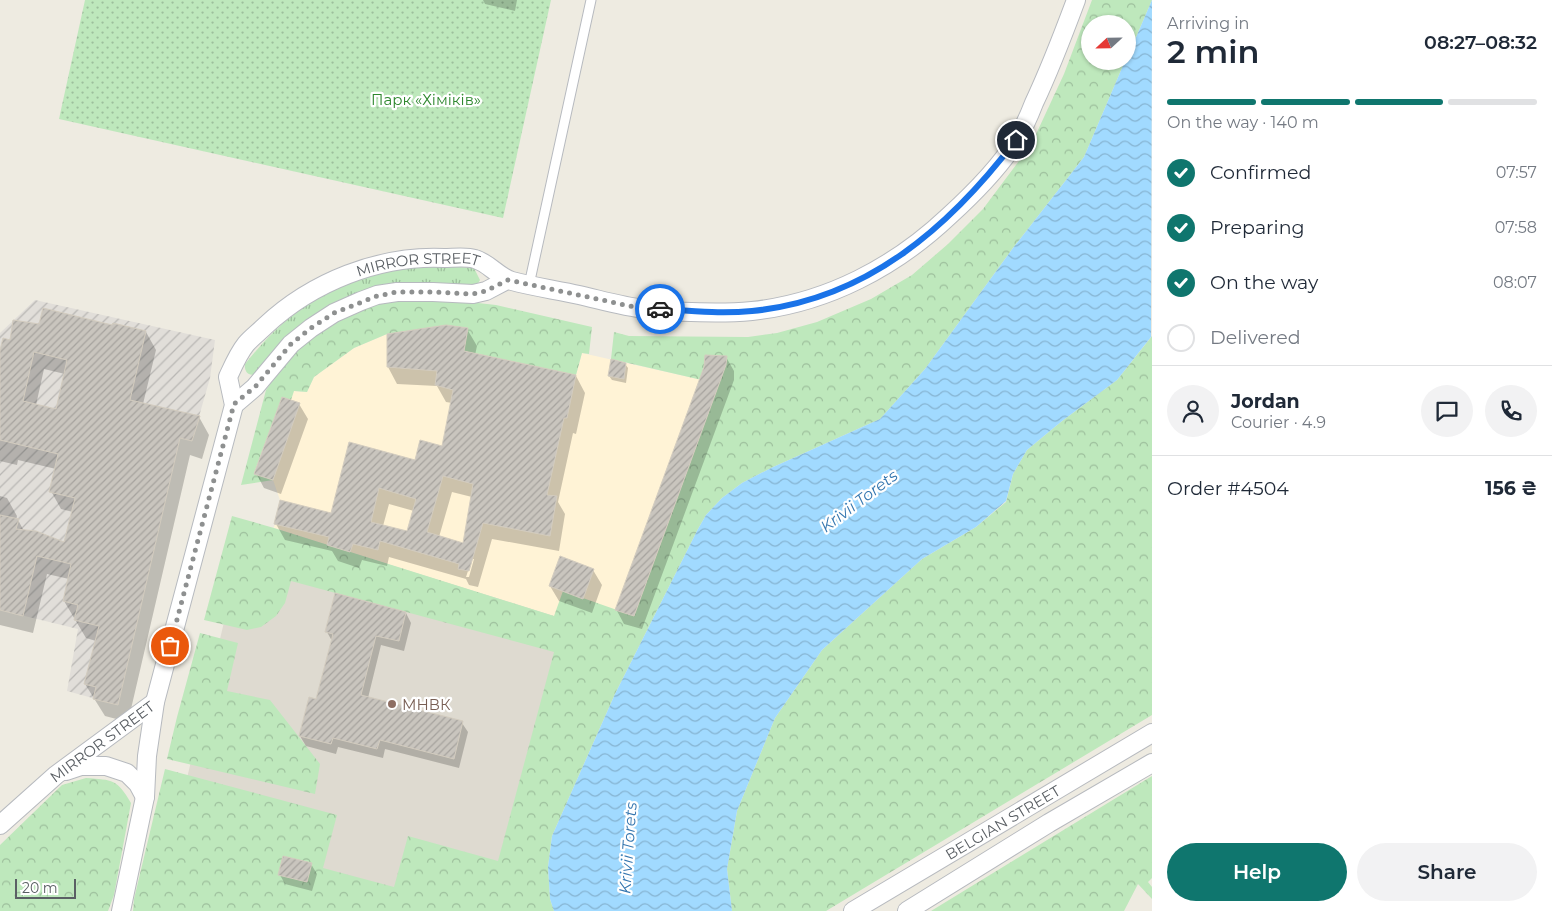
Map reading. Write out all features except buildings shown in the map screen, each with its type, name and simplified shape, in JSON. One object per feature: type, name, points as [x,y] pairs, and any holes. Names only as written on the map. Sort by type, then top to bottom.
[{"type":"street","points":[[508,280],[644,309],[711,312],[752,311],[785,305],[818,296],[857,281],[904,254],[933,231],[970,197],[1011,148],[1020,134],[1049,72],[1076,0]]},
{"type":"street","name":"MIRROR STREET","points":[[0,824],[56,775],[155,702],[234,404],[228,377],[236,359],[246,344],[271,321],[320,287],[350,273],[391,262],[432,257],[475,259],[508,280]]},
{"type":"street","name":"MIRROR STREET","points":[[234,404],[255,387],[291,344],[311,328],[343,309],[377,296],[397,292],[473,294],[486,291],[508,280]]},
{"type":"street","points":[[120,911],[145,797],[147,756],[155,702]]},
{"type":"street","name":"BELGIAN STREET","points":[[853,911],[1152,733]]},
{"type":"street","name":"BELGIAN STREET","points":[[907,911],[1049,823],[1152,763]]},
{"type":"street","points":[[56,775],[81,766],[106,766],[127,773],[138,784],[145,797]]},
{"type":"lane","points":[[529,285],[591,0]]},
{"type":"shaded area","points":[[35,300],[215,340],[210,378],[192,441],[180,438],[118,705],[67,691],[78,629],[0,610],[0,333]]},
{"type":"shaded area","points":[[446,325],[468,328],[576,375],[582,353],[720,384],[634,616],[583,599],[555,617],[274,528],[280,500],[273,480],[254,474],[282,397],[294,391],[307,392],[314,377],[354,348],[387,334]]},
{"type":"shaded area","name":"МНВК","points":[[248,521],[554,616],[606,619],[516,911],[169,854]]},
{"type":"green space","name":"Парк «Хіміків»","points":[[85,0],[551,0],[503,218],[59,119]]},
{"type":"green space","points":[[1092,0],[1152,0],[1136,37],[1136,15],[1086,15]]},
{"type":"green space","points":[[1081,29],[1081,70],[1121,70],[1084,157],[1013,248],[925,369],[880,419],[742,483],[722,498],[706,515],[615,694],[552,836],[548,867],[550,899],[554,911],[133,911],[134,899],[165,769],[337,815],[323,868],[394,887],[408,836],[498,861],[554,652],[291,581],[285,603],[276,616],[261,627],[247,630],[204,620],[232,516],[554,616],[563,591],[634,616],[719,384],[611,359],[614,332],[629,336],[748,337],[777,333],[817,322],[871,299],[912,275],[948,244],[983,209],[1031,145],[1064,74]]},
{"type":"green space","points":[[432,265],[474,268],[480,280],[477,285],[256,374],[251,375],[246,371],[245,364],[276,330],[309,303],[327,292],[367,275],[390,269]]},
{"type":"green space","points":[[433,298],[496,305],[592,327],[589,354],[582,353],[576,375],[464,351],[468,328],[446,325],[387,334],[354,348],[314,377],[307,392],[294,391],[291,400],[282,397],[254,473],[273,480],[241,485],[266,390],[297,347],[339,319],[379,302]]},
{"type":"green space","points":[[1152,336],[1152,715],[826,911],[732,911],[727,869],[737,811],[775,718],[822,650],[922,559],[976,527],[1006,502],[1013,474],[1027,450],[1117,380]]},
{"type":"green space","points":[[200,633],[238,643],[227,691],[270,700],[320,764],[315,794],[167,759]]},
{"type":"green space","points":[[1152,776],[1152,878],[1148,882],[1152,887],[1152,899],[1138,884],[1124,911],[931,911]]},
{"type":"green space","points":[[86,778],[113,782],[122,789],[131,803],[114,895],[108,911],[0,911],[0,845],[62,785]]},
{"type":"water","name":"Krivii Torets","points":[[1152,0],[1151,337],[1117,380],[1027,450],[1013,474],[1006,501],[976,527],[922,559],[822,650],[775,718],[737,811],[727,869],[732,911],[554,911],[550,899],[548,867],[552,836],[615,694],[706,515],[722,498],[742,483],[880,419],[925,369],[1013,248],[1084,157],[1121,70],[1136,70],[1136,37]]},
{"type":"way so far","points":[[170,646],[234,404],[255,387],[291,344],[311,328],[334,313],[377,296],[397,292],[473,294],[486,291],[508,280],[644,309],[660,309]]},
{"type":"place","name":"МНВК","points":[[392,704]]},
{"type":"route","points":[[660,309],[711,312],[752,311],[818,296],[857,281],[904,254],[933,231],[970,197],[1016,140]]}]
